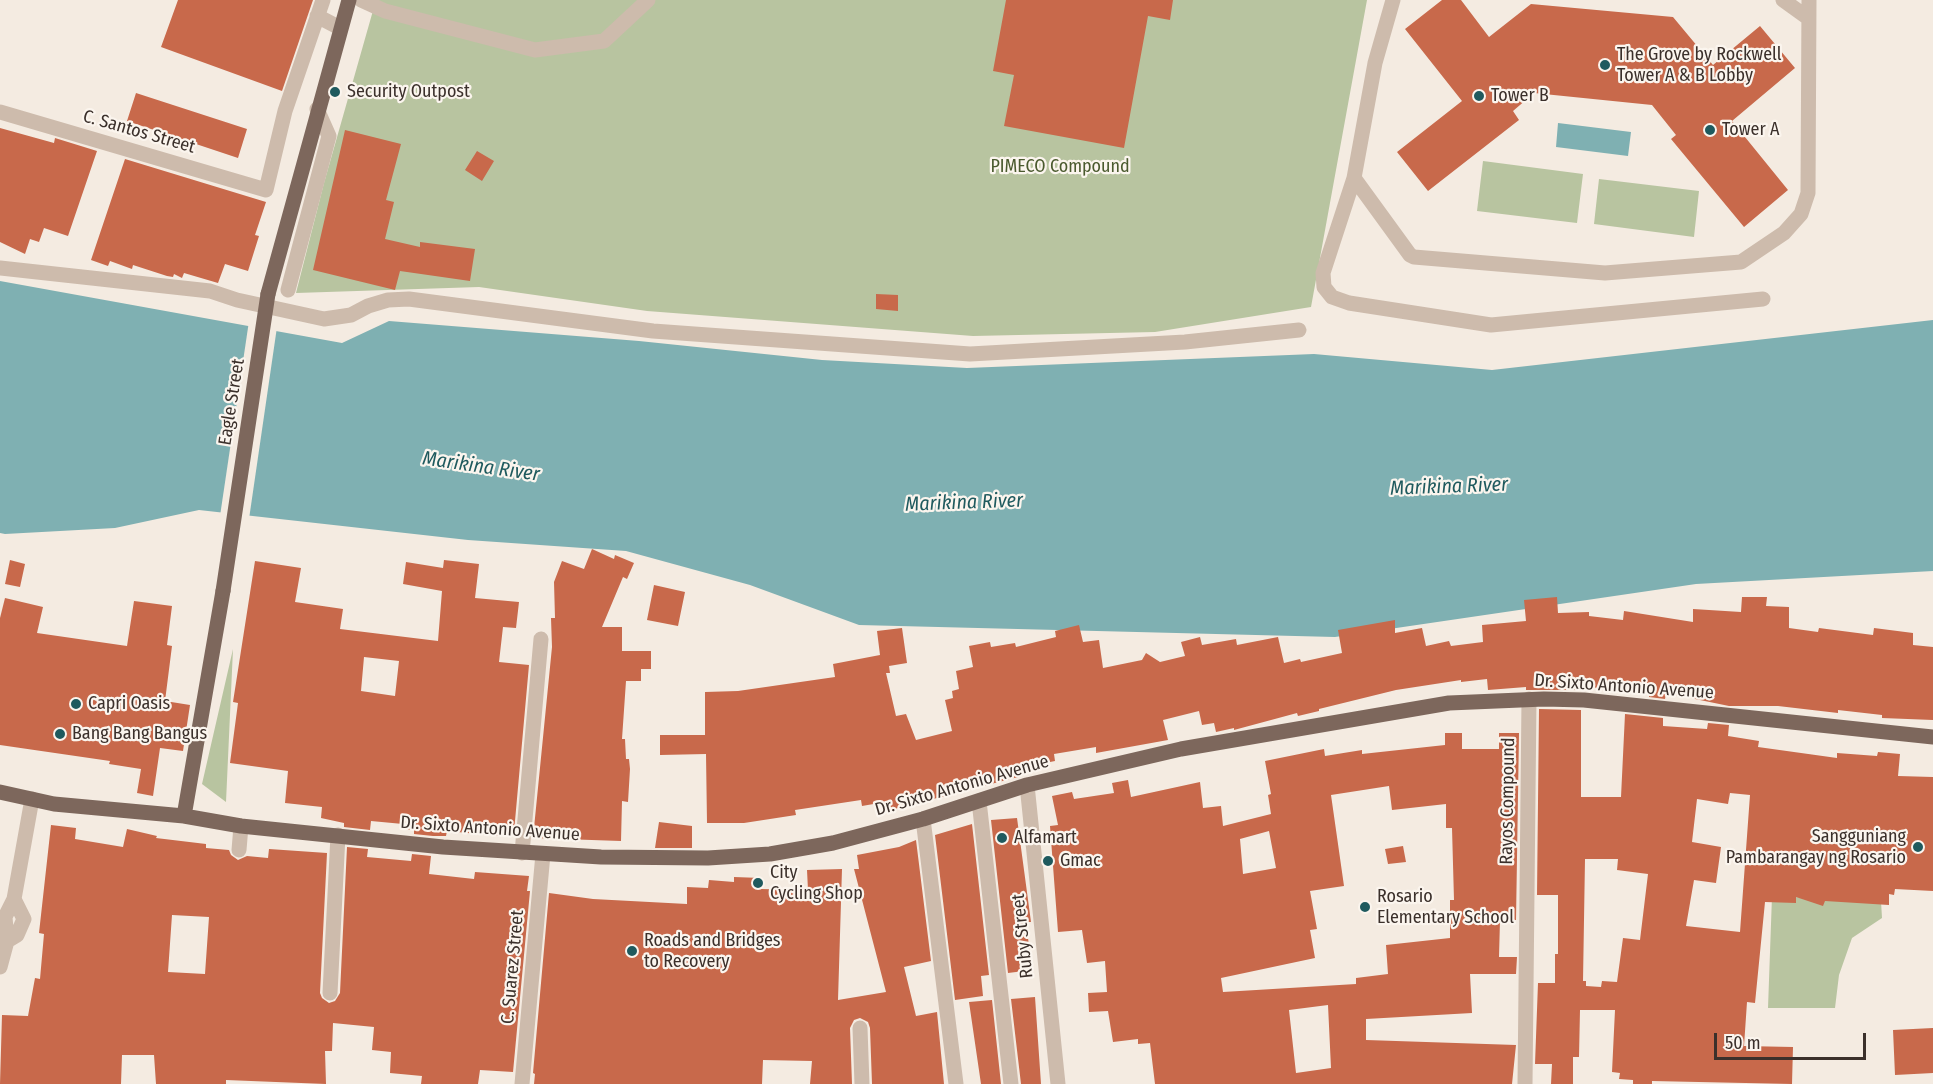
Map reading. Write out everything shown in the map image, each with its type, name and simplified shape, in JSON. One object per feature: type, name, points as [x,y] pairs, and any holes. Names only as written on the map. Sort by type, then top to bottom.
[{"type":"main road","name":"Eagle Street","points":[[184,816],[223,591],[268,294],[339,28],[349,0]]},
{"type":"main road","name":"Dr. Sixto Antonio Avenue","points":[[0,792],[54,804],[184,816],[242,826],[443,847],[664,859],[770,854],[833,843],[923,819],[1027,785],[1181,748],[1449,703],[1529,699],[1620,703],[1933,737]]},
{"type":"street","points":[[323,0],[317,16],[339,28]]},
{"type":"street","points":[[361,0],[385,11],[535,50],[604,41],[648,0]]},
{"type":"street","points":[[1393,0],[1375,63],[1354,178],[1323,273],[1324,287],[1332,297],[1349,303],[1491,325],[1762,300]]},
{"type":"street","points":[[1783,0],[1808,18]]},
{"type":"street","points":[[1354,178],[1414,257],[1605,273],[1741,262],[1784,233],[1801,214],[1808,193],[1809,0]]},
{"type":"street","name":"C. Santos Street","points":[[0,112],[266,190],[285,111],[317,16]]},
{"type":"street","points":[[288,290],[329,136],[317,109]]},
{"type":"street","points":[[0,268],[210,291],[237,300],[324,319],[351,315],[368,306],[388,300],[409,299],[653,331],[970,354],[1185,342],[1299,330]]},
{"type":"street","points":[[522,853],[541,639]]},
{"type":"street","name":"Rayos Compound","points":[[1525,1084],[1529,699]]},
{"type":"street","name":"Ruby Street","points":[[1027,785],[1058,1084]]},
{"type":"street","points":[[0,968],[7,941],[17,935],[24,919],[14,899],[32,799]]},
{"type":"street","points":[[979,801],[1011,1084]]},
{"type":"street","points":[[923,819],[956,1084]]},
{"type":"street","points":[[240,850],[242,826]]},
{"type":"street","points":[[330,993],[338,835]]},
{"type":"street","name":"C. Suarez Street","points":[[522,1084],[543,854]]},
{"type":"street","points":[[860,1028],[862,1084]]},
{"type":"green space","name":"PIMECO Compound","points":[[376,0],[1367,0],[1311,307],[1155,332],[973,336],[647,311],[479,287],[296,293],[324,183]]},
{"type":"green space","points":[[1483,161],[1583,174],[1577,223],[1477,211]]},
{"type":"green space","points":[[1599,179],[1699,191],[1694,237],[1594,224]]},
{"type":"green space","points":[[233,649],[226,802],[202,784]]},
{"type":"green space","points":[[1772,896],[1881,901],[1882,918],[1852,938],[1839,975],[1835,1008],[1768,1008]]},
{"type":"water","points":[[1558,123],[1631,132],[1628,156],[1556,147]]},
{"type":"water","name":"Marikina River","points":[[0,281],[342,343],[389,321],[639,341],[822,360],[967,368],[1314,354],[1492,370],[1933,320],[1933,571],[1696,584],[1335,637],[859,625],[750,585],[626,551],[468,540],[199,510],[115,528],[5,534],[0,533]]},
{"type":"pier","points":[[249,321],[277,327],[249,519],[220,516]]},
{"type":"building","points":[[178,0],[313,0],[282,91],[161,47]]},
{"type":"building","points":[[1006,0],[1173,0],[1170,20],[1148,16],[1124,148],[1004,126],[1014,75],[993,71]]},
{"type":"building","points":[[1442,0],[1461,0],[1489,37],[1531,4],[1673,17],[1713,65],[1760,26],[1795,68],[1732,121],[1788,190],[1744,227],[1671,139],[1676,135],[1652,105],[1534,93],[1513,111],[1519,120],[1428,191],[1397,152],[1462,101],[1405,29]]},
{"type":"building","points":[[136,93],[247,129],[238,158],[127,121]]},
{"type":"building","points":[[0,128],[54,143],[55,138],[97,151],[68,236],[44,228],[39,242],[30,239],[25,254],[0,242]]},
{"type":"building","points":[[345,130],[401,144],[386,200],[394,202],[385,239],[420,247],[420,242],[475,249],[470,281],[400,271],[395,290],[313,270]]},
{"type":"building","points":[[477,151],[494,161],[482,181],[465,170]]},
{"type":"building","points":[[125,159],[266,202],[255,235],[259,236],[248,271],[225,264],[218,283],[184,273],[182,278],[174,274],[173,277],[133,265],[132,269],[110,261],[108,266],[91,260]]},
{"type":"building","points":[[876,294],[898,295],[898,311],[876,309]]},
{"type":"building","points":[[592,549],[614,559],[615,555],[634,563],[627,579],[623,577],[602,627],[622,627],[622,651],[651,651],[651,669],[641,669],[641,681],[626,681],[622,739],[625,739],[626,759],[629,759],[630,769],[628,802],[622,801],[621,841],[533,838],[552,647],[551,618],[555,618],[554,582],[562,561],[584,569]]},
{"type":"building","points":[[10,560],[25,564],[20,587],[5,584]]},
{"type":"building","points":[[444,560],[479,564],[475,598],[519,602],[516,628],[503,627],[499,662],[529,665],[514,832],[499,830],[498,836],[447,831],[446,836],[433,836],[414,834],[414,830],[402,829],[403,824],[371,821],[370,830],[344,827],[344,823],[321,818],[322,807],[285,803],[288,771],[230,763],[238,703],[233,702],[255,561],[301,568],[295,602],[343,609],[340,629],[438,641],[442,591],[403,584],[406,562],[443,568]],"holes":[[[364,657],[399,661],[395,696],[361,691]]]},
{"type":"building","points":[[654,585],[685,592],[678,626],[647,620]]},
{"type":"building","points":[[1557,597],[1558,613],[1589,612],[1589,616],[1623,620],[1624,611],[1693,622],[1693,609],[1741,612],[1742,597],[1767,597],[1766,606],[1789,607],[1789,628],[1818,632],[1819,628],[1873,635],[1874,628],[1913,633],[1913,645],[1933,647],[1933,720],[1882,718],[1882,715],[1838,710],[1838,713],[1778,706],[1729,706],[1666,693],[1665,699],[1649,697],[1650,684],[1613,680],[1611,690],[1585,686],[1585,690],[1526,690],[1526,687],[1488,690],[1487,679],[1461,682],[1461,680],[1396,690],[1319,709],[1319,711],[1298,716],[1297,713],[1234,730],[1234,728],[1216,732],[1214,723],[1202,725],[1199,711],[1163,720],[1168,740],[1096,753],[1096,747],[1054,754],[1055,761],[1016,769],[1018,777],[887,811],[885,802],[862,806],[861,800],[795,810],[796,815],[744,823],[707,823],[706,754],[660,755],[660,735],[705,735],[705,692],[738,691],[835,677],[833,664],[880,655],[877,631],[902,628],[907,663],[889,666],[890,673],[886,673],[896,716],[906,714],[916,740],[952,731],[945,700],[953,698],[952,691],[959,689],[956,671],[973,667],[969,646],[990,642],[991,647],[1015,643],[1016,647],[1056,637],[1055,631],[1079,625],[1083,642],[1099,640],[1103,668],[1142,660],[1146,653],[1160,662],[1185,656],[1181,642],[1200,637],[1202,645],[1236,639],[1237,645],[1278,637],[1284,663],[1300,659],[1301,662],[1342,653],[1338,630],[1395,620],[1395,633],[1422,628],[1426,646],[1449,641],[1451,646],[1483,642],[1482,625],[1526,621],[1524,600]]},
{"type":"building","points":[[5,598],[43,607],[37,633],[127,646],[134,601],[172,606],[167,645],[172,646],[165,701],[190,705],[183,751],[160,748],[153,796],[137,793],[141,769],[109,764],[110,761],[0,745],[0,618]]},
{"type":"building","points":[[1539,709],[1581,710],[1581,797],[1621,797],[1625,714],[1663,718],[1663,726],[1707,729],[1708,723],[1729,725],[1728,736],[1759,741],[1758,747],[1837,758],[1837,753],[1877,756],[1878,752],[1900,754],[1898,776],[1933,777],[1933,891],[1895,889],[1894,895],[1889,894],[1889,905],[1825,901],[1823,906],[1796,897],[1796,903],[1765,902],[1755,1003],[1747,1002],[1744,1046],[1793,1047],[1792,1084],[1652,1081],[1652,1084],[1633,1084],[1633,1080],[1619,1079],[1620,1073],[1612,1072],[1615,1010],[1580,1010],[1579,1057],[1573,1057],[1573,1084],[1551,1084],[1552,1064],[1535,1064],[1538,983],[1555,983],[1555,954],[1558,954],[1558,895],[1537,895]],"holes":[[[1730,793],[1750,795],[1740,932],[1686,926],[1694,880],[1716,883],[1721,847],[1692,842],[1697,799],[1728,804]],[[1585,859],[1618,859],[1617,870],[1648,874],[1640,940],[1623,938],[1617,982],[1602,981],[1601,987],[1586,986],[1586,981],[1583,981]]]},
{"type":"building","points":[[1445,733],[1462,733],[1462,749],[1499,749],[1499,733],[1519,733],[1516,920],[1500,920],[1499,957],[1517,957],[1516,974],[1470,974],[1472,1013],[1366,1019],[1366,1040],[1516,1045],[1512,1084],[1155,1084],[1150,1043],[1138,1044],[1138,1039],[1113,1042],[1108,1011],[1089,1012],[1088,993],[1107,992],[1105,961],[1087,963],[1082,930],[1058,932],[1050,826],[1058,825],[1052,796],[1072,792],[1074,799],[1114,793],[1112,783],[1128,780],[1131,797],[1200,782],[1203,808],[1221,806],[1223,826],[1271,814],[1268,795],[1271,794],[1265,761],[1324,749],[1325,756],[1362,750],[1362,754],[1445,745]],"holes":[[[1389,786],[1392,810],[1446,804],[1446,828],[1452,828],[1454,900],[1450,900],[1450,938],[1386,945],[1388,974],[1356,978],[1356,984],[1223,992],[1221,978],[1315,958],[1310,930],[1317,929],[1310,891],[1344,886],[1331,795]],[[1269,831],[1276,868],[1243,874],[1240,839]],[[1328,1005],[1331,1068],[1296,1073],[1289,1010]]]},
{"type":"building","points":[[1017,818],[1031,922],[1026,922],[1032,970],[1008,973],[991,820]]},
{"type":"building","points":[[659,822],[692,826],[692,848],[655,848]]},
{"type":"building","points":[[972,824],[989,975],[981,976],[983,996],[955,1000],[935,835]]},
{"type":"building","points":[[51,825],[76,828],[75,839],[123,847],[127,829],[157,836],[156,838],[206,844],[206,848],[229,850],[231,855],[238,860],[247,856],[268,858],[269,849],[327,853],[320,993],[322,998],[329,1003],[335,1001],[340,993],[347,847],[368,849],[367,857],[411,861],[412,854],[431,856],[429,874],[474,879],[475,872],[529,876],[527,891],[530,891],[513,1072],[480,1070],[478,1084],[421,1084],[422,1076],[390,1073],[391,1052],[372,1050],[374,1027],[333,1023],[332,1051],[325,1051],[326,1084],[226,1080],[226,1084],[156,1084],[154,1055],[122,1055],[121,1084],[0,1084],[2,1015],[28,1016],[35,978],[40,979],[44,934],[39,933]],"holes":[[[172,915],[209,917],[205,974],[168,972]]]},
{"type":"building","points":[[916,840],[931,961],[904,967],[916,1016],[937,1012],[944,1084],[872,1084],[870,1028],[868,1022],[860,1018],[854,1020],[850,1028],[852,1084],[810,1084],[812,1061],[763,1060],[762,1084],[534,1084],[535,1074],[533,1073],[549,893],[593,899],[687,904],[687,887],[708,888],[709,880],[734,882],[734,877],[761,878],[761,889],[808,890],[807,870],[842,869],[838,1000],[886,992],[854,869],[859,869],[857,855],[899,847]]},
{"type":"building","points":[[1403,846],[1406,862],[1388,864],[1385,849]]},
{"type":"building","points":[[1035,997],[1041,1084],[1021,1084],[1011,999]]},
{"type":"building","points":[[992,1000],[1001,1084],[981,1084],[969,1002]]},
{"type":"building","points":[[1933,1028],[1933,1073],[1895,1075],[1893,1030]]},
{"type":"place","name":"The Grove by Rockwell Tower A & B Lobby","points":[[1605,65]]},
{"type":"place","name":"Security Outpost","points":[[335,92]]},
{"type":"place","name":"Tower B","points":[[1479,96]]},
{"type":"place","name":"Tower A","points":[[1710,130]]},
{"type":"place","name":"Capri Oasis","points":[[76,704]]},
{"type":"place","name":"Bang Bang Bangus","points":[[60,734]]},
{"type":"place","name":"Alfamart","points":[[1002,838]]},
{"type":"place","name":"Sangguniang Pambarangay ng Rosario","points":[[1918,847]]},
{"type":"place","name":"Gmac","points":[[1048,861]]},
{"type":"place","name":"City Cycling Shop","points":[[758,883]]},
{"type":"place","name":"Rosario Elementary School","points":[[1365,907]]},
{"type":"place","name":"Roads and Bridges to Recovery","points":[[632,951]]}]
